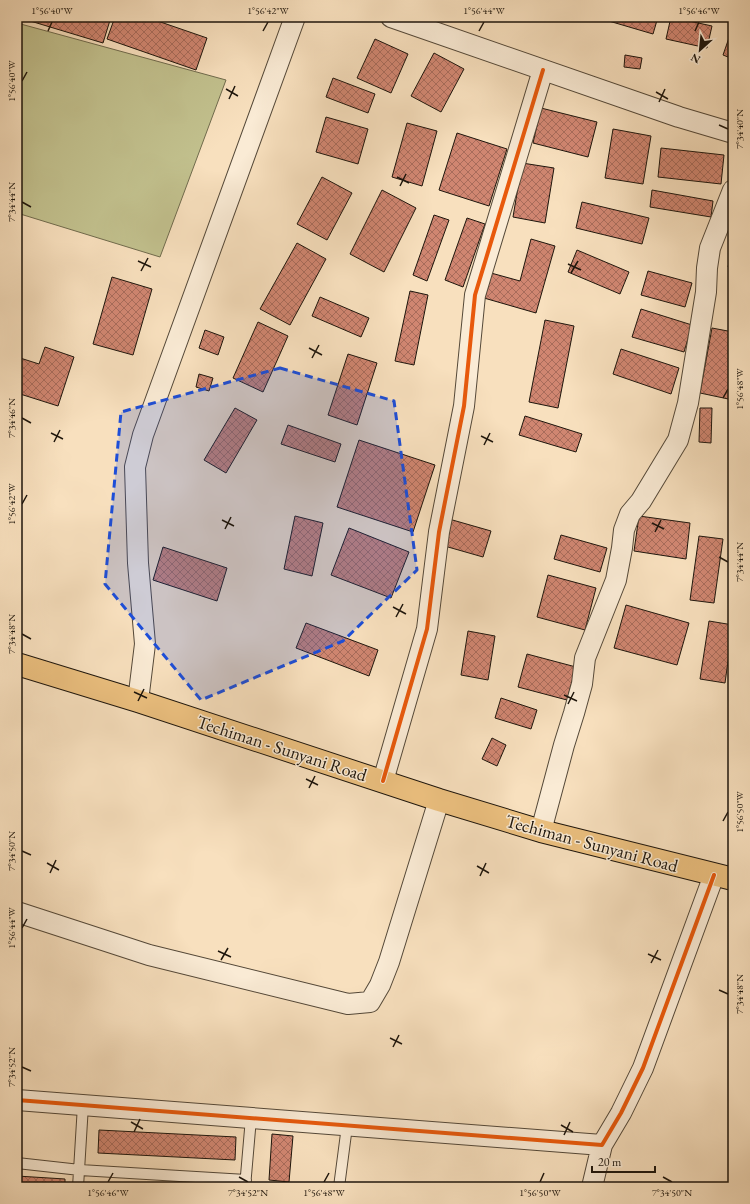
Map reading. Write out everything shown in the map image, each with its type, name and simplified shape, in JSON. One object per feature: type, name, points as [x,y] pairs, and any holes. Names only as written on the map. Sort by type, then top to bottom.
[{"type":"main road","name":"Techiman - Sunyani Road","points":[[17,664],[138,701],[439,800],[541,831],[724,877]]},
{"type":"street","points":[[138,701],[145,644],[138,563],[135,467],[143,435],[295,17]]},
{"type":"street","points":[[391,17],[680,117],[733,133]]},
{"type":"street","points":[[383,781],[428,629],[438,532],[464,406],[475,295],[543,70]]},
{"type":"street","points":[[541,831],[582,684],[585,658],[616,580],[624,530],[630,514],[641,501],[678,440],[688,403],[706,292],[710,248],[733,190]]},
{"type":"street","points":[[17,912],[149,955],[348,1004],[370,1002],[380,985],[389,962],[439,800]]},
{"type":"street","points":[[592,1187],[602,1145],[621,1113],[643,1068],[724,877]]},
{"type":"street","points":[[17,1100],[602,1145]]},
{"type":"lane","points":[[78,1187],[83,1105]]},
{"type":"lane","points":[[17,1163],[80,1170],[245,1183],[251,1118]]},
{"type":"lane","points":[[339,1187],[347,1126]]},
{"type":"highlighted area","points":[[280,368],[394,401],[417,570],[343,641],[201,700],[105,584],[121,412]]},
{"type":"shaded area","points":[[17,23],[226,80],[160,257],[17,213]]},
{"type":"building","points":[[17,17],[111,17],[103,43]]},
{"type":"building","points":[[115,17],[146,17],[207,38],[196,70],[107,39]]},
{"type":"building","points":[[603,17],[658,17],[653,34],[602,19]]},
{"type":"building","points":[[671,17],[712,26],[707,48],[666,39]]},
{"type":"building","points":[[731,32],[733,32],[733,59],[723,55]]},
{"type":"building","points":[[375,39],[408,54],[391,93],[357,78]]},
{"type":"building","points":[[434,53],[464,69],[441,112],[411,96]]},
{"type":"building","points":[[625,55],[642,58],[640,69],[624,67]]},
{"type":"building","points":[[333,78],[375,94],[368,113],[326,97]]},
{"type":"building","points":[[541,108],[597,122],[588,157],[533,143]]},
{"type":"building","points":[[326,117],[368,129],[358,164],[316,152]]},
{"type":"building","points":[[407,123],[437,131],[422,186],[392,177]]},
{"type":"building","points":[[613,129],[651,136],[643,184],[605,178]]},
{"type":"building","points":[[457,133],[507,149],[489,206],[439,190]]},
{"type":"building","points":[[661,148],[724,155],[721,184],[658,177]]},
{"type":"building","points":[[522,163],[554,168],[545,223],[513,217]]},
{"type":"building","points":[[322,177],[352,193],[327,240],[297,224]]},
{"type":"building","points":[[382,190],[416,208],[384,272],[350,254]]},
{"type":"building","points":[[652,190],[713,201],[711,217],[650,207]]},
{"type":"building","points":[[582,202],[649,218],[642,244],[576,228]]},
{"type":"building","points":[[434,215],[449,220],[427,281],[413,275]]},
{"type":"building","points":[[467,218],[485,224],[463,287],[445,280]]},
{"type":"building","points":[[531,239],[555,246],[536,313],[484,298],[491,273],[520,281]]},
{"type":"building","points":[[297,243],[326,259],[290,325],[260,309]]},
{"type":"building","points":[[733,243],[733,268],[728,267]]},
{"type":"building","points":[[577,250],[629,272],[620,294],[568,272]]},
{"type":"building","points":[[648,271],[692,283],[685,307],[641,295]]},
{"type":"building","points":[[112,277],[152,289],[133,355],[93,344]]},
{"type":"building","points":[[410,291],[428,295],[414,365],[395,361]]},
{"type":"building","points":[[320,297],[369,318],[361,337],[312,316]]},
{"type":"building","points":[[641,309],[692,325],[684,352],[632,337]]},
{"type":"building","points":[[545,320],[574,326],[558,408],[529,402]]},
{"type":"building","points":[[258,322],[288,336],[263,392],[233,378]]},
{"type":"building","points":[[712,328],[733,332],[733,400],[700,393]]},
{"type":"building","points":[[205,330],[224,337],[218,355],[199,348]]},
{"type":"building","points":[[45,347],[74,357],[58,406],[17,393],[17,357],[39,364]]},
{"type":"building","points":[[621,349],[679,368],[671,394],[613,374]]},
{"type":"building","points":[[348,354],[377,363],[357,425],[328,415]]},
{"type":"building","points":[[199,374],[213,378],[209,391],[196,387]]},
{"type":"building","points":[[235,408],[257,420],[226,473],[204,460]]},
{"type":"building","points":[[700,408],[712,408],[711,443],[699,442]]},
{"type":"building","points":[[525,416],[582,434],[576,452],[519,435]]},
{"type":"building","points":[[288,425],[341,444],[335,462],[281,444]]},
{"type":"building","points":[[359,440],[435,465],[413,532],[337,507]]},
{"type":"building","points":[[295,516],[323,523],[312,576],[284,569]]},
{"type":"building","points":[[639,516],[690,523],[686,559],[634,551]]},
{"type":"building","points":[[449,519],[491,531],[483,557],[441,545]]},
{"type":"building","points":[[349,528],[409,552],[391,598],[331,575]]},
{"type":"building","points":[[561,535],[607,548],[600,572],[554,559]]},
{"type":"building","points":[[699,536],[723,539],[714,603],[690,600]]},
{"type":"building","points":[[163,547],[227,568],[217,601],[153,580]]},
{"type":"building","points":[[548,575],[596,588],[585,630],[537,617]]},
{"type":"building","points":[[626,605],[689,623],[677,665],[614,648]]},
{"type":"building","points":[[709,621],[733,625],[725,683],[700,679]]},
{"type":"building","points":[[306,623],[378,650],[369,676],[296,648]]},
{"type":"building","points":[[468,631],[495,636],[488,680],[461,675]]},
{"type":"building","points":[[527,654],[576,667],[567,700],[518,687]]},
{"type":"building","points":[[501,698],[537,710],[531,729],[495,718]]},
{"type":"building","points":[[492,738],[506,745],[497,766],[482,759]]},
{"type":"building","points":[[99,1130],[236,1137],[235,1160],[98,1153]]},
{"type":"building","points":[[272,1134],[293,1136],[289,1182],[269,1180]]},
{"type":"building","points":[[17,1176],[65,1179],[65,1187],[17,1187]]},
{"type":"building","points":[[94,1184],[157,1187],[94,1187]]},
{"type":"cycle path","points":[[383,781],[427,629],[439,532],[464,406],[475,295],[543,70]]},
{"type":"cycle path","points":[[17,1100],[602,1145],[621,1113],[643,1068],[714,875]]}]
